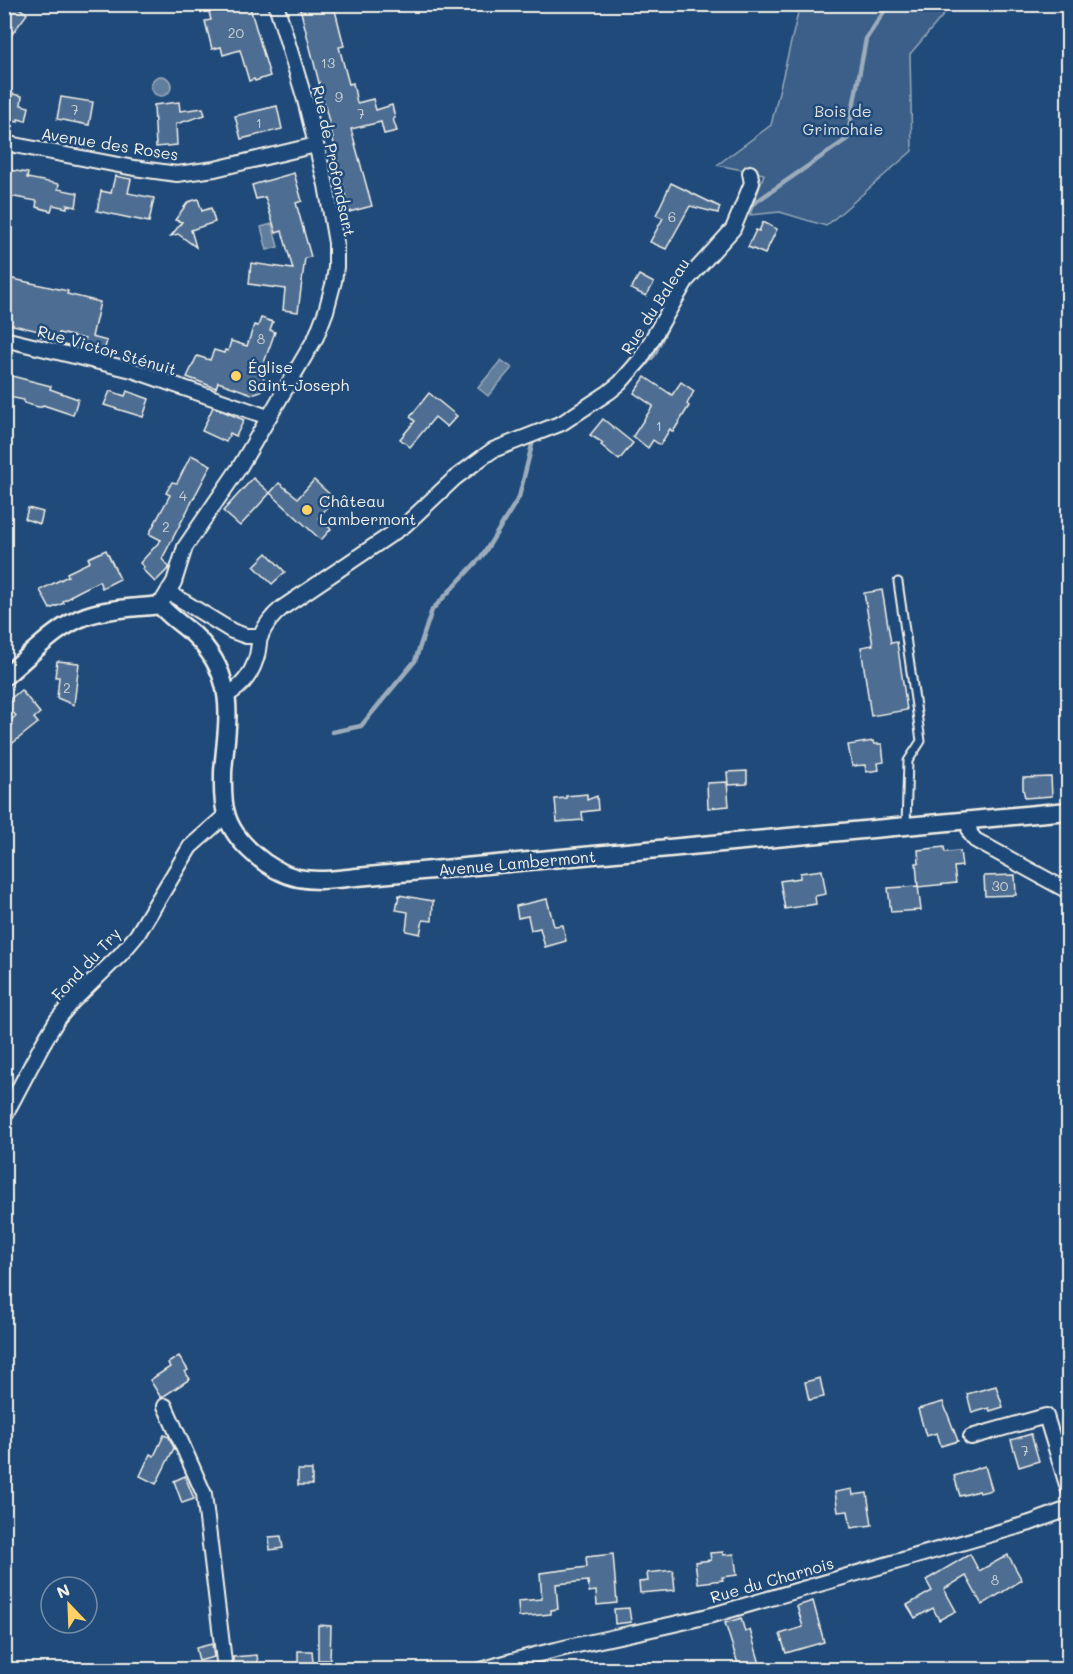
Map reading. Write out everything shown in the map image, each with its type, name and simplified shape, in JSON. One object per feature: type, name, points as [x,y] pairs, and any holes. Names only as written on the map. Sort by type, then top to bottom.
[{"type":"street","name":"Rue de Profondsart","points":[[164,598],[174,582],[185,547],[239,468],[316,337],[324,318],[334,281],[336,243],[326,185],[296,67],[276,4]]},
{"type":"street","name":"Avenue des Roses","points":[[4,143],[177,174],[215,169],[316,145]]},
{"type":"street","name":"Rue du Baleau","points":[[227,695],[238,689],[252,669],[257,658],[261,636],[273,615],[405,525],[455,478],[493,450],[561,423],[620,383],[640,360],[686,281],[733,229],[752,183],[750,172]]},
{"type":"street","name":"Rue Victor Sténuit","points":[[4,339],[132,370],[268,417]]},
{"type":"street","points":[[4,677],[78,619],[164,598],[232,631],[246,636],[261,636]]},
{"type":"street","name":"Avenue Lambermont","points":[[164,598],[169,616],[188,629],[201,642],[223,679],[227,695],[223,774],[226,815],[241,840],[261,860],[286,875],[313,880],[473,867],[1068,811]]},
{"type":"street","name":"Fond du Try","points":[[4,1117],[57,1020],[137,935],[190,847],[226,815]]},
{"type":"street","points":[[968,820],[970,833],[975,840],[1068,891]]},
{"type":"street","points":[[165,1406],[204,1494],[225,1670]]},
{"type":"street","points":[[971,1437],[1046,1416],[1068,1488]]},
{"type":"street","name":"Rue du Charnois","points":[[480,1670],[524,1657],[716,1614],[1030,1523],[1068,1509]]},
{"type":"lane","points":[[898,582],[921,741],[908,761],[906,826]]},
{"type":"green space","name":"Bois de Grimohaie","points":[[800,5],[952,5],[910,54],[912,151],[826,226],[780,212],[750,215],[764,174],[717,165],[771,125]]},
{"type":"shaded area","points":[[161,76],[168,79],[171,86],[168,93],[161,96],[154,93],[151,86],[154,79]]},
{"type":"shaded area","points":[[272,224],[278,247],[267,250],[261,227]]},
{"type":"shaded area","points":[[501,360],[512,368],[488,396],[478,388]]},
{"type":"building","points":[[8,4],[14,4],[27,14],[4,45],[4,9]]},
{"type":"building","points":[[207,4],[249,4],[270,76],[249,81],[240,50],[223,55],[221,47],[212,49],[205,21],[211,20]]},
{"type":"building","points":[[299,4],[325,4],[326,9],[334,6],[344,46],[339,47],[349,84],[353,83],[357,103],[373,99],[376,110],[392,105],[397,131],[384,134],[381,122],[351,129],[372,206],[349,212]]},
{"type":"building","points":[[4,92],[22,96],[21,105],[29,107],[26,121],[4,119]]},
{"type":"building","points":[[61,97],[93,102],[89,125],[57,119]]},
{"type":"building","points":[[179,102],[180,111],[203,108],[205,115],[176,124],[177,145],[156,147],[154,105]]},
{"type":"building","points":[[277,106],[282,129],[241,139],[235,116]]},
{"type":"building","points":[[4,169],[28,173],[27,178],[59,184],[58,189],[78,193],[76,207],[53,205],[51,211],[36,207],[37,201],[4,195]]},
{"type":"building","points":[[294,173],[302,201],[296,203],[311,257],[305,258],[298,312],[283,310],[285,289],[249,284],[251,263],[293,269],[282,231],[276,233],[265,197],[256,199],[252,185]]},
{"type":"building","points":[[115,176],[131,179],[128,193],[154,198],[149,222],[97,211],[101,191],[111,193]]},
{"type":"building","points":[[671,183],[720,207],[718,213],[690,206],[666,249],[650,242],[663,218],[656,215]]},
{"type":"building","points":[[198,199],[202,211],[211,208],[215,222],[191,230],[196,247],[178,234],[171,236],[182,222],[175,220],[188,202]]},
{"type":"building","points":[[763,222],[777,229],[765,254],[748,247],[756,230],[759,231]]},
{"type":"building","points":[[639,275],[654,283],[646,296],[631,289]]},
{"type":"building","points":[[4,277],[68,291],[67,294],[100,302],[92,337],[107,341],[103,354],[82,349],[85,339],[59,333],[58,341],[38,336],[39,331],[4,323]]},
{"type":"building","points":[[261,318],[273,322],[270,330],[275,332],[261,371],[265,382],[261,391],[252,394],[218,382],[216,388],[187,377],[197,356],[210,360],[214,350],[224,353],[225,350],[228,351],[231,341],[247,346],[254,325],[258,326]]},
{"type":"building","points":[[4,374],[51,386],[50,389],[78,399],[73,415],[4,396]]},
{"type":"building","points":[[645,377],[672,395],[681,382],[694,391],[687,404],[689,406],[673,432],[670,429],[660,445],[653,440],[648,448],[633,436],[653,406],[634,393]]},
{"type":"building","points":[[110,391],[125,396],[127,391],[149,399],[143,417],[104,405]]},
{"type":"building","points":[[429,393],[457,416],[447,427],[435,417],[410,447],[400,439],[415,421],[410,417]]},
{"type":"building","points":[[213,407],[244,420],[236,436],[230,433],[226,442],[202,431]]},
{"type":"building","points":[[603,419],[633,443],[619,460],[601,445],[603,443],[590,435]]},
{"type":"building","points":[[191,455],[211,465],[162,559],[169,568],[155,582],[142,569],[144,567],[140,563],[161,540],[149,534],[170,495],[166,493],[172,482],[177,483]]},
{"type":"building","points":[[253,478],[270,493],[240,526],[223,511]]},
{"type":"building","name":"Château Lambermont","points":[[314,480],[335,499],[318,518],[331,529],[321,540],[270,493],[279,483],[298,498]]},
{"type":"building","points":[[28,508],[43,512],[40,524],[25,519]]},
{"type":"building","points":[[106,550],[120,579],[102,588],[99,581],[50,609],[40,590],[68,576],[67,573],[90,562],[88,558]]},
{"type":"building","points":[[267,553],[285,572],[272,584],[254,566]]},
{"type":"building","points":[[882,590],[891,643],[897,642],[907,710],[871,716],[861,647],[873,645],[864,593]]},
{"type":"building","points":[[57,661],[79,663],[74,705],[57,698],[59,677],[55,677]]},
{"type":"building","points":[[21,690],[40,713],[34,718],[38,723],[4,750],[4,725],[16,716],[5,703]]},
{"type":"building","points":[[873,741],[874,744],[882,744],[884,762],[878,763],[879,770],[866,772],[865,765],[852,766],[848,745]]},
{"type":"building","points":[[747,771],[747,784],[728,785],[727,772]]},
{"type":"building","points":[[1051,777],[1052,796],[1025,798],[1023,778]]},
{"type":"building","points":[[727,782],[729,806],[708,808],[707,783]]},
{"type":"building","points":[[587,794],[587,800],[597,796],[598,810],[582,812],[583,820],[557,822],[555,799]]},
{"type":"building","points":[[944,847],[945,852],[960,851],[962,866],[954,867],[956,883],[918,887],[916,863],[919,863],[918,850]]},
{"type":"building","points":[[822,870],[826,894],[815,896],[816,904],[785,909],[780,881],[800,878],[800,873]]},
{"type":"building","points":[[1015,875],[1016,895],[985,896],[984,876]]},
{"type":"building","points":[[918,886],[921,910],[891,912],[888,888]]},
{"type":"building","points":[[399,895],[433,901],[432,921],[423,920],[420,934],[406,931],[408,912],[396,910]]},
{"type":"building","points":[[547,899],[554,926],[563,925],[566,941],[545,947],[540,928],[531,930],[528,916],[518,918],[516,906]]},
{"type":"building","points":[[179,1356],[188,1370],[185,1372],[190,1379],[161,1398],[150,1380],[170,1367],[168,1363]]},
{"type":"building","points":[[820,1378],[824,1397],[809,1400],[805,1382]]},
{"type":"building","points":[[996,1386],[1003,1407],[972,1413],[967,1394]]},
{"type":"building","points":[[943,1402],[958,1441],[941,1446],[937,1433],[926,1436],[918,1409]]},
{"type":"building","points":[[1031,1434],[1039,1461],[1019,1467],[1011,1440]]},
{"type":"building","points":[[164,1435],[169,1437],[174,1448],[156,1484],[140,1476],[150,1454],[154,1456]]},
{"type":"building","points":[[985,1466],[992,1490],[960,1496],[954,1476]]},
{"type":"building","points":[[298,1470],[312,1470],[312,1485],[298,1485]]},
{"type":"building","points":[[185,1476],[194,1499],[182,1503],[174,1481]]},
{"type":"building","points":[[852,1489],[853,1495],[867,1493],[872,1525],[851,1528],[848,1511],[838,1512],[835,1492]]},
{"type":"building","points":[[281,1536],[283,1548],[270,1550],[269,1537]]},
{"type":"building","points":[[723,1552],[723,1555],[734,1554],[737,1575],[722,1577],[723,1580],[698,1583],[695,1562],[711,1560],[710,1553]]},
{"type":"building","points":[[613,1554],[617,1603],[597,1605],[596,1591],[589,1592],[588,1581],[556,1584],[558,1609],[551,1610],[551,1614],[519,1617],[518,1601],[542,1599],[540,1573],[587,1567],[586,1557]]},
{"type":"building","points":[[970,1554],[979,1571],[1008,1555],[1022,1580],[982,1605],[966,1576],[944,1589],[956,1611],[939,1620],[933,1608],[915,1618],[907,1605],[932,1591],[926,1580]]},
{"type":"building","points":[[673,1570],[675,1590],[640,1593],[639,1582],[648,1581],[647,1573]]},
{"type":"building","points":[[813,1601],[824,1642],[786,1653],[780,1634],[803,1627],[797,1606]]},
{"type":"building","points":[[629,1608],[631,1622],[615,1624],[614,1609]]},
{"type":"building","points":[[741,1618],[745,1632],[750,1630],[760,1664],[740,1670],[725,1623]]},
{"type":"building","points":[[318,1625],[331,1626],[330,1660],[318,1660]]},
{"type":"building","points":[[212,1644],[214,1657],[199,1661],[196,1648]]},
{"type":"building","points":[[298,1651],[312,1651],[313,1663],[298,1663]]},
{"type":"building","points":[[257,1655],[259,1670],[234,1670],[233,1657]]},
{"type":"waterway","points":[[746,211],[747,208],[847,139],[866,39],[889,4]]},
{"type":"waterway","points":[[633,378],[654,355],[670,320]]},
{"type":"waterway","points":[[332,732],[361,726],[415,661],[432,610],[483,555],[519,497],[535,440]]},
{"type":"place","name":"Église Saint-Joseph","points":[[236,376]]},
{"type":"place","name":"Château Lambermont","points":[[307,510]]}]
